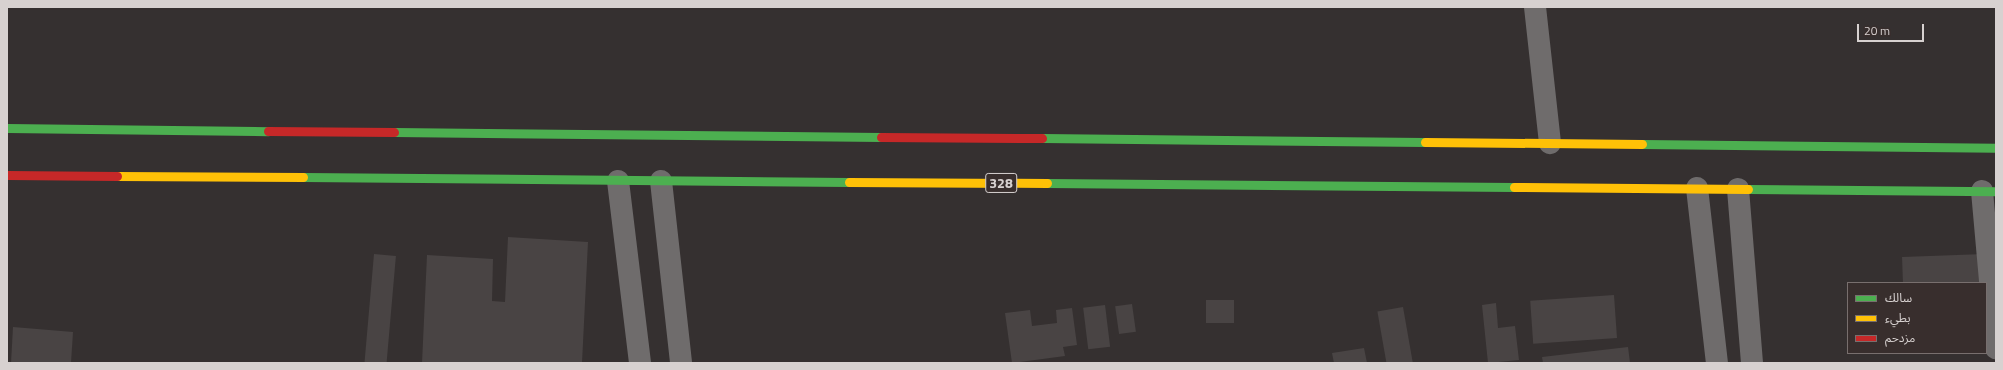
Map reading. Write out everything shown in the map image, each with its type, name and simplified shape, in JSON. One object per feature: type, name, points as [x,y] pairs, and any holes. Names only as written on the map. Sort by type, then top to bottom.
[{"type":"main road","points":[[7,128],[1996,148]]},
{"type":"main road","name":"328","points":[[7,175],[1989,191]]},
{"type":"street","points":[[1535,7],[1550,144]]},
{"type":"street","points":[[618,180],[640,363]]},
{"type":"street","points":[[661,181],[681,363]]},
{"type":"street","points":[[1697,188],[1716,363]]},
{"type":"street","points":[[1738,189],[1752,363]]},
{"type":"street","points":[[1989,191],[1996,348]]},
{"type":"building","points":[[508,237],[588,242],[582,363],[422,363],[427,255],[493,259],[492,301],[505,302]]},
{"type":"building","points":[[374,254],[396,256],[387,363],[365,363]]},
{"type":"building","points":[[1985,254],[1986,282],[1903,282],[1902,257]]},
{"type":"building","points":[[1614,295],[1617,338],[1533,344],[1530,301]]},
{"type":"building","points":[[1206,300],[1234,300],[1234,323],[1206,323]]},
{"type":"building","points":[[1496,303],[1498,328],[1515,326],[1519,360],[1488,363],[1482,305]]},
{"type":"building","points":[[1132,304],[1136,332],[1119,334],[1115,306]]},
{"type":"building","points":[[1105,305],[1110,347],[1088,349],[1083,308]]},
{"type":"building","points":[[1403,307],[1413,363],[1386,363],[1377,312]]},
{"type":"building","points":[[1072,308],[1077,345],[1063,347],[1065,356],[1012,363],[1005,313],[1030,310],[1032,326],[1057,323],[1056,310]]},
{"type":"building","points":[[13,327],[73,332],[71,363],[11,363]]},
{"type":"building","points":[[1628,347],[1630,363],[1543,363],[1542,357]]},
{"type":"building","points":[[1364,348],[1367,363],[1334,363],[1332,353]]},
{"type":"traffic: fast","points":[[7,128],[268,131]]},
{"type":"traffic: fast","points":[[394,132],[881,137]]},
{"type":"traffic: fast","points":[[1042,138],[1425,142]]},
{"type":"traffic: fast","points":[[1642,144],[1996,148]]},
{"type":"traffic: fast","points":[[303,177],[849,182]]},
{"type":"traffic: fast","points":[[1047,183],[1514,187]]},
{"type":"traffic: fast","points":[[1748,189],[1996,191]]},
{"type":"traffic: slow","points":[[1425,142],[1642,144]]},
{"type":"traffic: slow","points":[[117,176],[303,177]]},
{"type":"traffic: slow","points":[[849,182],[1047,183]]},
{"type":"traffic: slow","points":[[1514,187],[1748,189]]},
{"type":"traffic: jam","points":[[268,131],[394,132]]},
{"type":"traffic: jam","points":[[881,137],[1042,138]]},
{"type":"traffic: jam","points":[[7,175],[117,176]]}]
